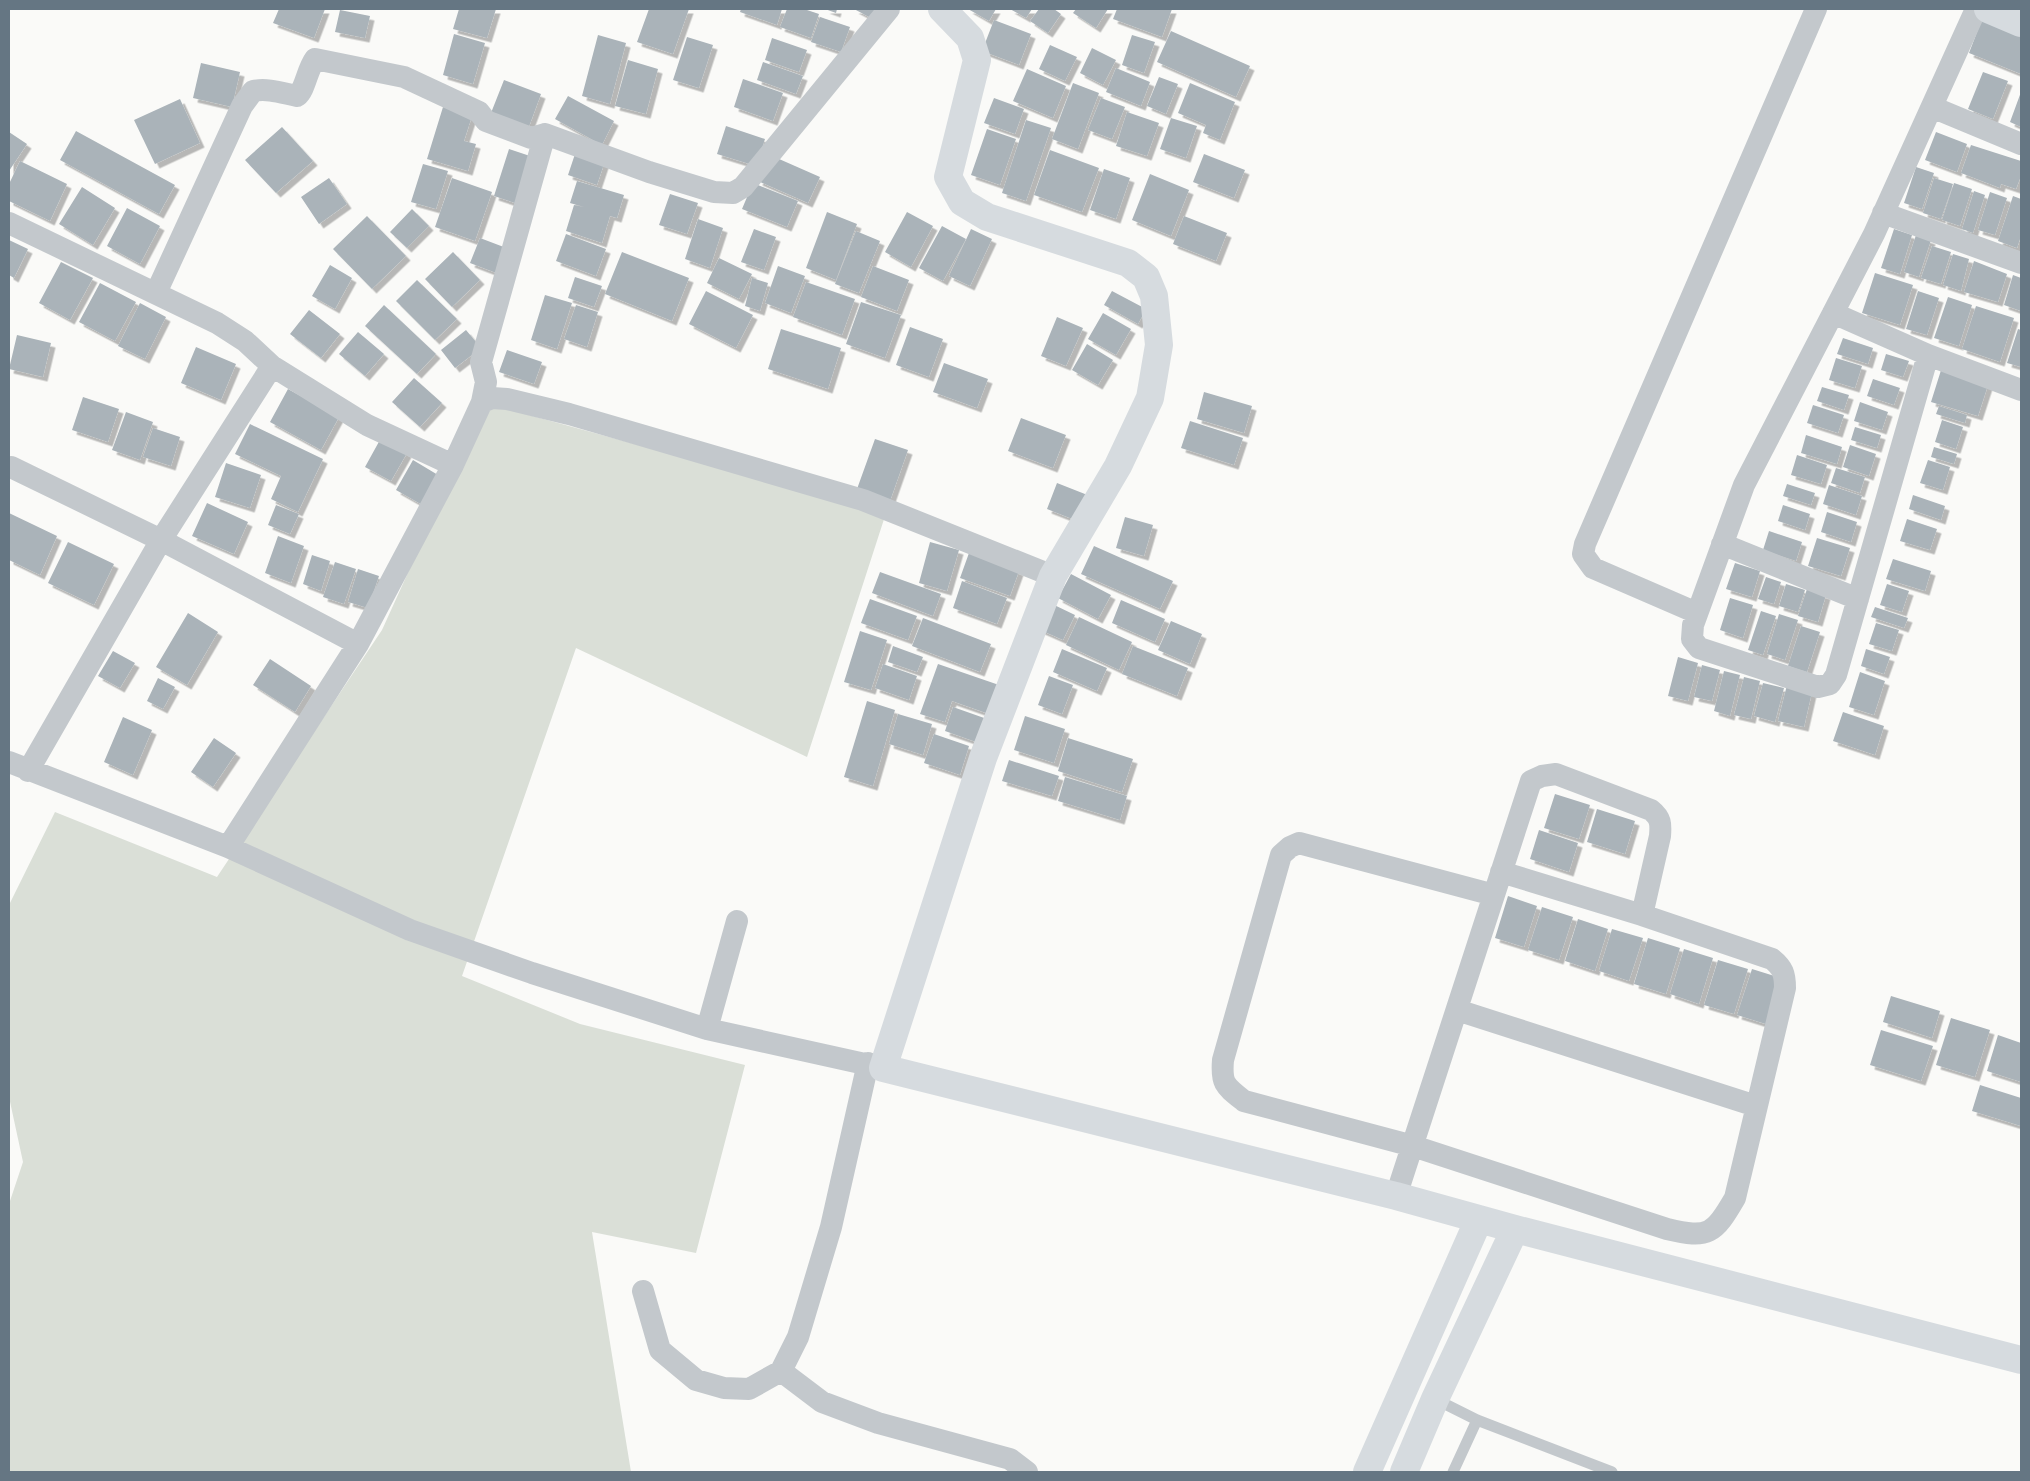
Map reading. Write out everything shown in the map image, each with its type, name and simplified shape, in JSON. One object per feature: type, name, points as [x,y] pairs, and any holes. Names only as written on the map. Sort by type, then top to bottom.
[{"type":"street","points":[[156,293],[242,106],[253,91],[271,90],[297,96],[301,93],[306,74],[315,59],[404,77],[479,112],[486,121],[531,138],[545,134],[714,192],[733,193],[743,187],[889,9]]},
{"type":"street","points":[[644,1291],[660,1350],[696,1380],[724,1388],[749,1389],[781,1371],[798,1337],[831,1228],[876,1066],[983,758],[1053,576],[1118,466],[1150,398],[1159,345],[1154,296],[1146,277],[1128,263],[987,217],[962,202],[948,177],[978,60],[970,38],[942,9]]},
{"type":"street","points":[[1697,613],[1593,568],[1583,554],[1585,544],[1816,9]]},
{"type":"street","points":[[1928,355],[1836,675],[1830,684],[1818,687],[1699,648],[1692,639],[1693,625],[1744,485],[1883,213],[1976,9]]},
{"type":"street","points":[[1988,9],[2021,23]]},
{"type":"street","points":[[1932,107],[2021,144]]},
{"type":"street","points":[[228,847],[358,644],[453,465],[482,402],[486,382],[481,362],[545,134]]},
{"type":"street","points":[[1883,213],[2021,263]]},
{"type":"street","points":[[9,223],[217,323],[246,341],[272,366],[367,425],[453,465]]},
{"type":"street","points":[[1833,313],[1928,355],[2021,390]]},
{"type":"street","points":[[272,366],[19,766],[228,847],[410,930],[532,973],[707,1029],[876,1066],[1396,1196],[1515,1229],[2021,1360]]},
{"type":"street","points":[[482,402],[492,398],[506,399],[569,414],[863,500],[1053,576]]},
{"type":"street","points":[[11,467],[161,540],[358,644]]},
{"type":"street","points":[[1722,544],[1858,598]]},
{"type":"street","points":[[1396,1196],[1531,781],[1542,776],[1556,774],[1651,810],[1658,816],[1661,823],[1660,836],[1642,915]]},
{"type":"street","points":[[1494,894],[1300,843],[1290,847],[1281,855],[1223,1060],[1221,1077],[1229,1089],[1244,1101],[1413,1146],[1692,1235],[1708,1233],[1722,1220],[1735,1198],[1785,988],[1785,974],[1772,959],[1642,915],[1501,872]]},
{"type":"street","points":[[707,1029],[737,921]]},
{"type":"street","points":[[1457,1010],[1756,1106]]},
{"type":"street","points":[[1367,1472],[1479,1219]]},
{"type":"street","points":[[1404,1472],[1435,1399],[1515,1229]]},
{"type":"street","points":[[781,1371],[822,1402],[878,1423],[1010,1459],[1027,1472]]},
{"type":"lane","points":[[1435,1399],[1477,1420],[1612,1472]]},
{"type":"lane","points":[[1453,1472],[1477,1420]]},
{"type":"shaded area","points":[[485,403],[886,513],[807,757],[576,648],[462,976],[580,1024],[745,1065],[696,1253],[592,1232],[631,1472],[9,1472],[9,1204],[23,1162],[9,1097],[9,905],[55,812],[217,877],[382,630]]},
{"type":"building","points":[[279,9],[325,9],[314,38],[273,23]]},
{"type":"building","points":[[459,9],[496,9],[487,38],[453,29]]},
{"type":"building","points":[[649,9],[689,9],[673,54],[637,42]]},
{"type":"building","points":[[741,9],[782,9],[777,25],[740,12]]},
{"type":"building","points":[[787,9],[804,9],[819,14],[811,38],[780,27]]},
{"type":"building","points":[[825,9],[837,9],[836,13]]},
{"type":"building","points":[[854,9],[876,9],[871,18]]},
{"type":"building","points":[[968,9],[996,9],[989,21]]},
{"type":"building","points":[[1010,9],[1032,9],[1026,18]]},
{"type":"building","points":[[1039,9],[1054,9],[1061,14],[1048,33],[1030,21]]},
{"type":"building","points":[[1076,9],[1108,9],[1096,28],[1073,13]]},
{"type":"building","points":[[1117,9],[1172,9],[1162,37],[1113,19]]},
{"type":"building","points":[[340,10],[370,16],[365,38],[335,32]]},
{"type":"building","points":[[820,17],[850,27],[841,52],[811,42]]},
{"type":"building","points":[[1982,19],[2021,35],[2021,74],[1969,53]]},
{"type":"building","points":[[994,20],[1031,34],[1019,65],[982,51]]},
{"type":"building","points":[[1171,31],[1250,66],[1236,97],[1157,62]]},
{"type":"building","points":[[454,34],[485,43],[473,84],[443,75]]},
{"type":"building","points":[[598,35],[626,43],[610,104],[582,96]]},
{"type":"building","points":[[1132,35],[1155,42],[1144,73],[1122,65]]},
{"type":"building","points":[[687,37],[713,45],[699,88],[673,80]]},
{"type":"building","points":[[772,38],[807,50],[799,72],[765,60]]},
{"type":"building","points":[[1050,45],[1077,57],[1065,81],[1039,69]]},
{"type":"building","points":[[1092,48],[1116,60],[1103,85],[1080,73]]},
{"type":"building","points":[[628,60],[658,69],[646,114],[615,106]]},
{"type":"building","points":[[763,62],[803,76],[796,94],[757,80]]},
{"type":"building","points":[[201,63],[240,72],[232,107],[193,98]]},
{"type":"building","points":[[1116,68],[1150,82],[1141,106],[1106,92]]},
{"type":"building","points":[[1027,69],[1066,86],[1053,118],[1013,101]]},
{"type":"building","points":[[1983,72],[2008,81],[1993,119],[1968,109]]},
{"type":"building","points":[[1159,77],[1178,84],[1166,114],[1147,106]]},
{"type":"building","points":[[743,79],[783,93],[773,121],[734,107]]},
{"type":"building","points":[[504,80],[541,94],[527,132],[489,118]]},
{"type":"building","points":[[1073,83],[1099,93],[1078,149],[1052,139]]},
{"type":"building","points":[[1190,83],[1235,102],[1220,140],[1203,133],[1206,125],[1178,113]]},
{"type":"building","points":[[2021,92],[2021,127],[2010,122]]},
{"type":"building","points":[[568,96],[614,121],[602,145],[555,119]]},
{"type":"building","points":[[994,98],[1024,109],[1015,134],[984,123]]},
{"type":"building","points":[[1101,98],[1125,107],[1112,139],[1088,130]]},
{"type":"building","points":[[180,99],[200,143],[155,164],[134,120]]},
{"type":"building","points":[[443,107],[472,116],[464,141],[476,144],[468,171],[427,159]]},
{"type":"building","points":[[1127,112],[1159,123],[1147,156],[1116,146]]},
{"type":"building","points":[[1171,118],[1197,126],[1186,158],[1160,149]]},
{"type":"building","points":[[1026,120],[1051,128],[1026,201],[1002,193]]},
{"type":"building","points":[[726,126],[765,139],[756,166],[717,154]]},
{"type":"building","points":[[282,127],[313,161],[276,193],[245,160]]},
{"type":"building","points":[[987,129],[1016,139],[1000,185],[971,175]]},
{"type":"building","points":[[76,131],[175,185],[159,214],[60,160]]},
{"type":"building","points":[[9,132],[27,144],[9,171]]},
{"type":"building","points":[[1936,132],[1967,144],[1957,172],[1925,160]]},
{"type":"building","points":[[1971,145],[2021,161],[2021,176],[2016,189],[2001,184],[2000,188],[1961,173]]},
{"type":"building","points":[[509,149],[533,157],[518,204],[494,196]]},
{"type":"building","points":[[1050,150],[1099,168],[1082,212],[1034,195]]},
{"type":"building","points":[[576,151],[605,161],[597,185],[568,175]]},
{"type":"building","points":[[1204,154],[1245,170],[1234,198],[1193,182]]},
{"type":"building","points":[[770,155],[820,177],[808,203],[758,181]]},
{"type":"building","points":[[20,161],[67,184],[50,221],[9,201],[9,184]]},
{"type":"building","points":[[423,164],[448,171],[436,209],[411,202]]},
{"type":"building","points":[[1916,167],[1934,173],[1922,209],[1904,203]]},
{"type":"building","points":[[1104,169],[1130,178],[1116,219],[1090,210]]},
{"type":"building","points":[[1150,174],[1189,190],[1171,236],[1132,220]]},
{"type":"building","points":[[329,178],[347,204],[319,224],[301,197]]},
{"type":"building","points":[[452,178],[492,192],[475,241],[435,227]]},
{"type":"building","points":[[1934,178],[1953,184],[1941,219],[1923,213]]},
{"type":"building","points":[[577,181],[624,195],[617,218],[610,216],[602,243],[566,231],[574,205],[584,207],[570,203]]},
{"type":"building","points":[[753,183],[798,201],[787,227],[742,209]]},
{"type":"building","points":[[1954,183],[1972,189],[1960,226],[1942,220]]},
{"type":"building","points":[[82,187],[115,208],[93,245],[59,224]]},
{"type":"building","points":[[1974,191],[1985,195],[1973,233],[1962,229]]},
{"type":"building","points":[[1990,192],[2007,198],[1995,235],[1978,230]]},
{"type":"building","points":[[670,194],[698,203],[687,234],[659,225]]},
{"type":"building","points":[[2013,196],[2021,199],[2021,236],[2017,248],[1998,241]]},
{"type":"building","points":[[127,208],[160,226],[140,264],[107,246]]},
{"type":"building","points":[[412,209],[429,226],[407,248],[390,232]]},
{"type":"building","points":[[827,212],[857,224],[836,280],[806,268]]},
{"type":"building","points":[[907,212],[933,226],[911,267],[885,252]]},
{"type":"building","points":[[367,216],[406,256],[372,289],[333,249]]},
{"type":"building","points":[[1184,216],[1227,233],[1216,261],[1173,244]]},
{"type":"building","points":[[698,219],[723,228],[710,268],[685,259]]},
{"type":"building","points":[[942,226],[966,239],[943,281],[919,268]]},
{"type":"building","points":[[754,229],[776,237],[764,270],[741,262]]},
{"type":"building","points":[[971,229],[992,239],[970,286],[949,276]]},
{"type":"building","points":[[1894,229],[1912,235],[1900,274],[1881,268]]},
{"type":"building","points":[[856,231],[880,241],[859,293],[835,284]]},
{"type":"building","points":[[566,234],[606,249],[596,276],[556,261]]},
{"type":"building","points":[[1916,235],[1931,240],[1919,277],[1904,272]]},
{"type":"building","points":[[480,238],[509,249],[499,274],[470,263]]},
{"type":"building","points":[[9,240],[28,249],[14,278],[9,275]]},
{"type":"building","points":[[1932,246],[1951,252],[1941,284],[1921,278]]},
{"type":"building","points":[[453,252],[480,280],[452,307],[425,279]]},
{"type":"building","points":[[622,252],[689,278],[672,321],[605,294]]},
{"type":"building","points":[[1953,254],[1969,259],[1961,291],[1943,285]]},
{"type":"building","points":[[719,258],[752,274],[739,299],[707,283]]},
{"type":"building","points":[[1974,261],[2007,274],[1998,302],[1964,292]]},
{"type":"building","points":[[61,262],[93,278],[70,320],[39,303]]},
{"type":"building","points":[[330,265],[352,278],[335,309],[312,296]]},
{"type":"building","points":[[778,266],[805,276],[791,313],[765,303]]},
{"type":"building","points":[[873,266],[909,280],[897,311],[861,297]]},
{"type":"building","points":[[1875,273],[1913,285],[1900,325],[1862,313]]},
{"type":"building","points":[[2013,275],[2021,278],[2021,311],[2004,305]]},
{"type":"building","points":[[575,277],[602,286],[594,307],[568,298]]},
{"type":"building","points":[[752,278],[768,283],[760,311],[745,306]]},
{"type":"building","points":[[417,280],[457,319],[435,340],[396,301]]},
{"type":"building","points":[[806,282],[855,299],[842,335],[793,317]]},
{"type":"building","points":[[100,283],[136,302],[115,341],[79,322]]},
{"type":"building","points":[[706,291],[753,315],[736,348],[689,324]]},
{"type":"building","points":[[1112,291],[1146,309],[1138,324],[1104,305]]},
{"type":"building","points":[[1918,291],[1939,298],[1927,335],[1906,329]]},
{"type":"building","points":[[545,295],[572,303],[557,349],[531,340]]},
{"type":"building","points":[[1948,297],[1972,305],[1959,346],[1934,338]]},
{"type":"building","points":[[861,302],[901,315],[885,358],[846,344]]},
{"type":"building","points":[[140,303],[166,317],[145,359],[118,346]]},
{"type":"building","points":[[384,305],[436,354],[417,374],[365,326]]},
{"type":"building","points":[[576,305],[598,312],[587,347],[564,339]]},
{"type":"building","points":[[1976,306],[2014,318],[2000,362],[1962,349]]},
{"type":"building","points":[[309,310],[340,334],[321,358],[290,334]]},
{"type":"building","points":[[1103,313],[1131,329],[1116,355],[1088,339]]},
{"type":"building","points":[[1057,317],[1083,328],[1066,366],[1041,356]]},
{"type":"building","points":[[910,327],[943,339],[929,377],[896,365]]},
{"type":"building","points":[[781,329],[841,348],[828,389],[768,369]]},
{"type":"building","points":[[2018,329],[2021,330],[2021,367],[2007,363]]},
{"type":"building","points":[[466,330],[481,348],[455,368],[441,350]]},
{"type":"building","points":[[358,332],[384,354],[365,376],[339,354]]},
{"type":"building","points":[[17,335],[51,343],[43,377],[9,369]]},
{"type":"building","points":[[1843,338],[1873,348],[1868,364],[1837,354]]},
{"type":"building","points":[[1087,344],[1113,360],[1098,385],[1072,370]]},
{"type":"building","points":[[196,347],[236,364],[221,400],[181,383]]},
{"type":"building","points":[[507,350],[542,362],[534,384],[499,372]]},
{"type":"building","points":[[1886,354],[1909,361],[1903,377],[1881,370]]},
{"type":"building","points":[[1836,358],[1862,366],[1855,388],[1829,380]]},
{"type":"building","points":[[944,363],[988,379],[977,408],[933,392]]},
{"type":"building","points":[[1942,367],[1989,382],[1978,416],[1931,402]]},
{"type":"building","points":[[414,378],[442,403],[420,427],[392,402]]},
{"type":"building","points":[[1873,379],[1900,388],[1894,405],[1867,396]]},
{"type":"building","points":[[1822,387],[1849,395],[1844,410],[1817,401]]},
{"type":"building","points":[[288,389],[339,417],[321,450],[270,422]]},
{"type":"building","points":[[1204,392],[1252,406],[1244,433],[1197,419]]},
{"type":"building","points":[[83,397],[119,409],[108,442],[72,430]]},
{"type":"building","points":[[1860,402],[1888,412],[1882,430],[1854,421]]},
{"type":"building","points":[[1813,405],[1844,415],[1838,433],[1807,423]]},
{"type":"building","points":[[1939,406],[1967,415],[1965,423],[1936,414]]},
{"type":"building","points":[[126,412],[153,422],[140,460],[112,450]]},
{"type":"building","points":[[1021,418],[1066,435],[1053,468],[1008,451]]},
{"type":"building","points":[[1942,420],[1963,427],[1956,449],[1935,442]]},
{"type":"building","points":[[1190,421],[1243,438],[1234,465],[1181,448]]},
{"type":"building","points":[[250,424],[323,459],[298,512],[271,499],[281,476],[235,454]]},
{"type":"building","points":[[1855,427],[1881,435],[1877,448],[1851,440]]},
{"type":"building","points":[[153,428],[180,437],[171,466],[143,457]]},
{"type":"building","points":[[1806,435],[1842,447],[1837,464],[1801,453]]},
{"type":"building","points":[[381,438],[407,453],[391,481],[365,467]]},
{"type":"building","points":[[875,439],[908,450],[890,501],[857,489]]},
{"type":"building","points":[[1850,445],[1876,454],[1869,476],[1843,467]]},
{"type":"building","points":[[1934,447],[1957,454],[1954,464],[1931,457]]},
{"type":"building","points":[[1797,455],[1827,465],[1821,484],[1791,475]]},
{"type":"building","points":[[413,460],[443,478],[426,507],[396,490]]},
{"type":"building","points":[[1928,460],[1950,467],[1943,490],[1920,483]]},
{"type":"building","points":[[226,463],[261,475],[250,508],[215,497]]},
{"type":"building","points":[[1836,468],[1865,477],[1860,493],[1831,483]]},
{"type":"building","points":[[1057,483],[1090,496],[1080,522],[1047,509]]},
{"type":"building","points":[[1787,484],[1815,493],[1811,505],[1783,496]]},
{"type":"building","points":[[1829,485],[1862,496],[1856,515],[1823,504]]},
{"type":"building","points":[[1913,495],[1945,506],[1941,520],[1909,509]]},
{"type":"building","points":[[207,503],[248,522],[234,554],[192,536]]},
{"type":"building","points":[[276,505],[299,514],[290,534],[268,525]]},
{"type":"building","points":[[1783,505],[1810,514],[1805,530],[1778,521]]},
{"type":"building","points":[[1827,512],[1857,522],[1851,542],[1821,532]]},
{"type":"building","points":[[9,513],[57,536],[40,575],[9,560]]},
{"type":"building","points":[[1125,517],[1153,525],[1144,556],[1116,548]]},
{"type":"building","points":[[1907,519],[1937,529],[1930,550],[1900,541]]},
{"type":"building","points":[[1769,531],[1802,542],[1796,561],[1763,550]]},
{"type":"building","points":[[278,536],[304,546],[291,583],[265,573]]},
{"type":"building","points":[[1817,538],[1850,548],[1841,576],[1808,566]]},
{"type":"building","points":[[68,542],[114,564],[94,605],[48,583]]},
{"type":"building","points":[[930,542],[959,550],[947,591],[919,583]]},
{"type":"building","points":[[1094,546],[1173,581],[1160,609],[1081,574]]},
{"type":"building","points":[[969,553],[1019,571],[1010,596],[960,578]]},
{"type":"building","points":[[312,555],[330,561],[321,591],[303,584]]},
{"type":"building","points":[[1893,559],[1931,571],[1925,591],[1886,579]]},
{"type":"building","points":[[335,562],[356,569],[344,604],[323,597]]},
{"type":"building","points":[[1735,563],[1760,571],[1752,597],[1726,589]]},
{"type":"building","points":[[358,569],[379,576],[368,608],[348,602]]},
{"type":"building","points":[[880,572],[941,594],[933,616],[872,593]]},
{"type":"building","points":[[1071,574],[1111,595],[1098,619],[1058,598]]},
{"type":"building","points":[[1766,577],[1781,582],[1774,604],[1758,599]]},
{"type":"building","points":[[962,581],[1007,598],[997,624],[953,608]]},
{"type":"building","points":[[1786,584],[1805,590],[1798,612],[1779,606]]},
{"type":"building","points":[[1887,584],[1909,591],[1902,612],[1880,605]]},
{"type":"building","points":[[1807,589],[1826,595],[1818,622],[1798,616]]},
{"type":"building","points":[[1730,598],[1753,605],[1743,638],[1720,630]]},
{"type":"building","points":[[870,599],[917,616],[908,640],[861,623]]},
{"type":"building","points":[[1121,600],[1165,619],[1155,642],[1112,623]]},
{"type":"building","points":[[1048,602],[1075,615],[1063,640],[1036,628]]},
{"type":"building","points":[[1875,607],[1908,618],[1904,628],[1871,617]]},
{"type":"building","points":[[1761,611],[1776,616],[1763,655],[1748,650]]},
{"type":"building","points":[[188,613],[218,632],[187,685],[156,667]]},
{"type":"building","points":[[1779,614],[1798,620],[1785,660],[1767,654]]},
{"type":"building","points":[[1079,617],[1132,642],[1119,670],[1066,645]]},
{"type":"building","points":[[923,618],[991,644],[980,672],[912,646]]},
{"type":"building","points":[[1171,621],[1202,634],[1190,664],[1158,650]]},
{"type":"building","points":[[1876,623],[1899,630],[1892,651],[1869,644]]},
{"type":"building","points":[[1801,626],[1820,632],[1807,672],[1788,666]]},
{"type":"building","points":[[860,631],[887,640],[871,690],[844,682]]},
{"type":"building","points":[[893,646],[923,657],[917,672],[888,662]]},
{"type":"building","points":[[1133,646],[1188,668],[1177,696],[1122,674]]},
{"type":"building","points":[[1062,649],[1107,668],[1097,691],[1053,672]]},
{"type":"building","points":[[1866,649],[1890,657],[1884,674],[1861,666]]},
{"type":"building","points":[[113,651],[135,663],[120,688],[98,676]]},
{"type":"building","points":[[1678,657],[1698,663],[1688,701],[1668,696]]},
{"type":"building","points":[[270,659],[311,686],[295,712],[253,685]]},
{"type":"building","points":[[883,664],[917,676],[909,700],[875,688]]},
{"type":"building","points":[[938,664],[999,685],[989,714],[952,701],[945,722],[920,714]]},
{"type":"building","points":[[1702,665],[1720,670],[1712,701],[1694,697]]},
{"type":"building","points":[[1724,671],[1740,675],[1730,716],[1714,711]]},
{"type":"building","points":[[1860,672],[1885,681],[1874,715],[1849,707]]},
{"type":"building","points":[[1049,676],[1073,685],[1062,714],[1038,705]]},
{"type":"building","points":[[1744,677],[1760,681],[1751,719],[1734,715]]},
{"type":"building","points":[[158,678],[175,687],[163,709],[147,701]]},
{"type":"building","points":[[1763,683],[1784,688],[1775,722],[1754,716]]},
{"type":"building","points":[[1787,685],[1812,692],[1804,727],[1778,721]]},
{"type":"building","points":[[867,701],[895,710],[873,786],[844,777]]},
{"type":"building","points":[[953,707],[987,719],[979,743],[945,731]]},
{"type":"building","points":[[1843,712],[1884,726],[1875,755],[1833,741]]},
{"type":"building","points":[[898,714],[932,724],[923,755],[889,744]]},
{"type":"building","points":[[1025,716],[1065,729],[1054,763],[1014,750]]},
{"type":"building","points":[[123,717],[152,730],[133,775],[104,762]]},
{"type":"building","points":[[934,734],[969,746],[960,775],[924,763]]},
{"type":"building","points":[[214,738],[236,753],[213,787],[191,772]]},
{"type":"building","points":[[1068,738],[1133,759],[1122,792],[1058,771]]},
{"type":"building","points":[[1009,760],[1059,776],[1052,796],[1002,781]]},
{"type":"building","points":[[1065,777],[1127,796],[1120,820],[1058,801]]},
{"type":"building","points":[[1555,794],[1590,805],[1579,839],[1544,828]]},
{"type":"building","points":[[1597,809],[1635,821],[1625,854],[1587,842]]},
{"type":"building","points":[[1539,830],[1578,843],[1569,872],[1530,859]]},
{"type":"building","points":[[1508,896],[1537,906],[1524,947],[1495,938]]},
{"type":"building","points":[[1542,907],[1573,917],[1559,960],[1528,950]]},
{"type":"building","points":[[1578,919],[1608,929],[1595,971],[1565,961]]},
{"type":"building","points":[[1612,929],[1643,938],[1629,981],[1599,971]]},
{"type":"building","points":[[1648,938],[1680,948],[1666,994],[1634,984]]},
{"type":"building","points":[[1684,949],[1713,958],[1699,1004],[1670,994]]},
{"type":"building","points":[[1718,960],[1748,969],[1734,1014],[1704,1005]]},
{"type":"building","points":[[1752,969],[1784,979],[1769,1025],[1737,1015]]},
{"type":"building","points":[[1891,996],[1940,1011],[1932,1038],[1883,1022]]},
{"type":"building","points":[[1951,1018],[1990,1030],[1975,1077],[1936,1065]]},
{"type":"building","points":[[1881,1030],[1933,1046],[1921,1081],[1870,1065]]},
{"type":"building","points":[[1998,1035],[2021,1043],[2021,1082],[1987,1071]]},
{"type":"building","points":[[1980,1085],[2021,1098],[2021,1126],[1972,1111]]}]
